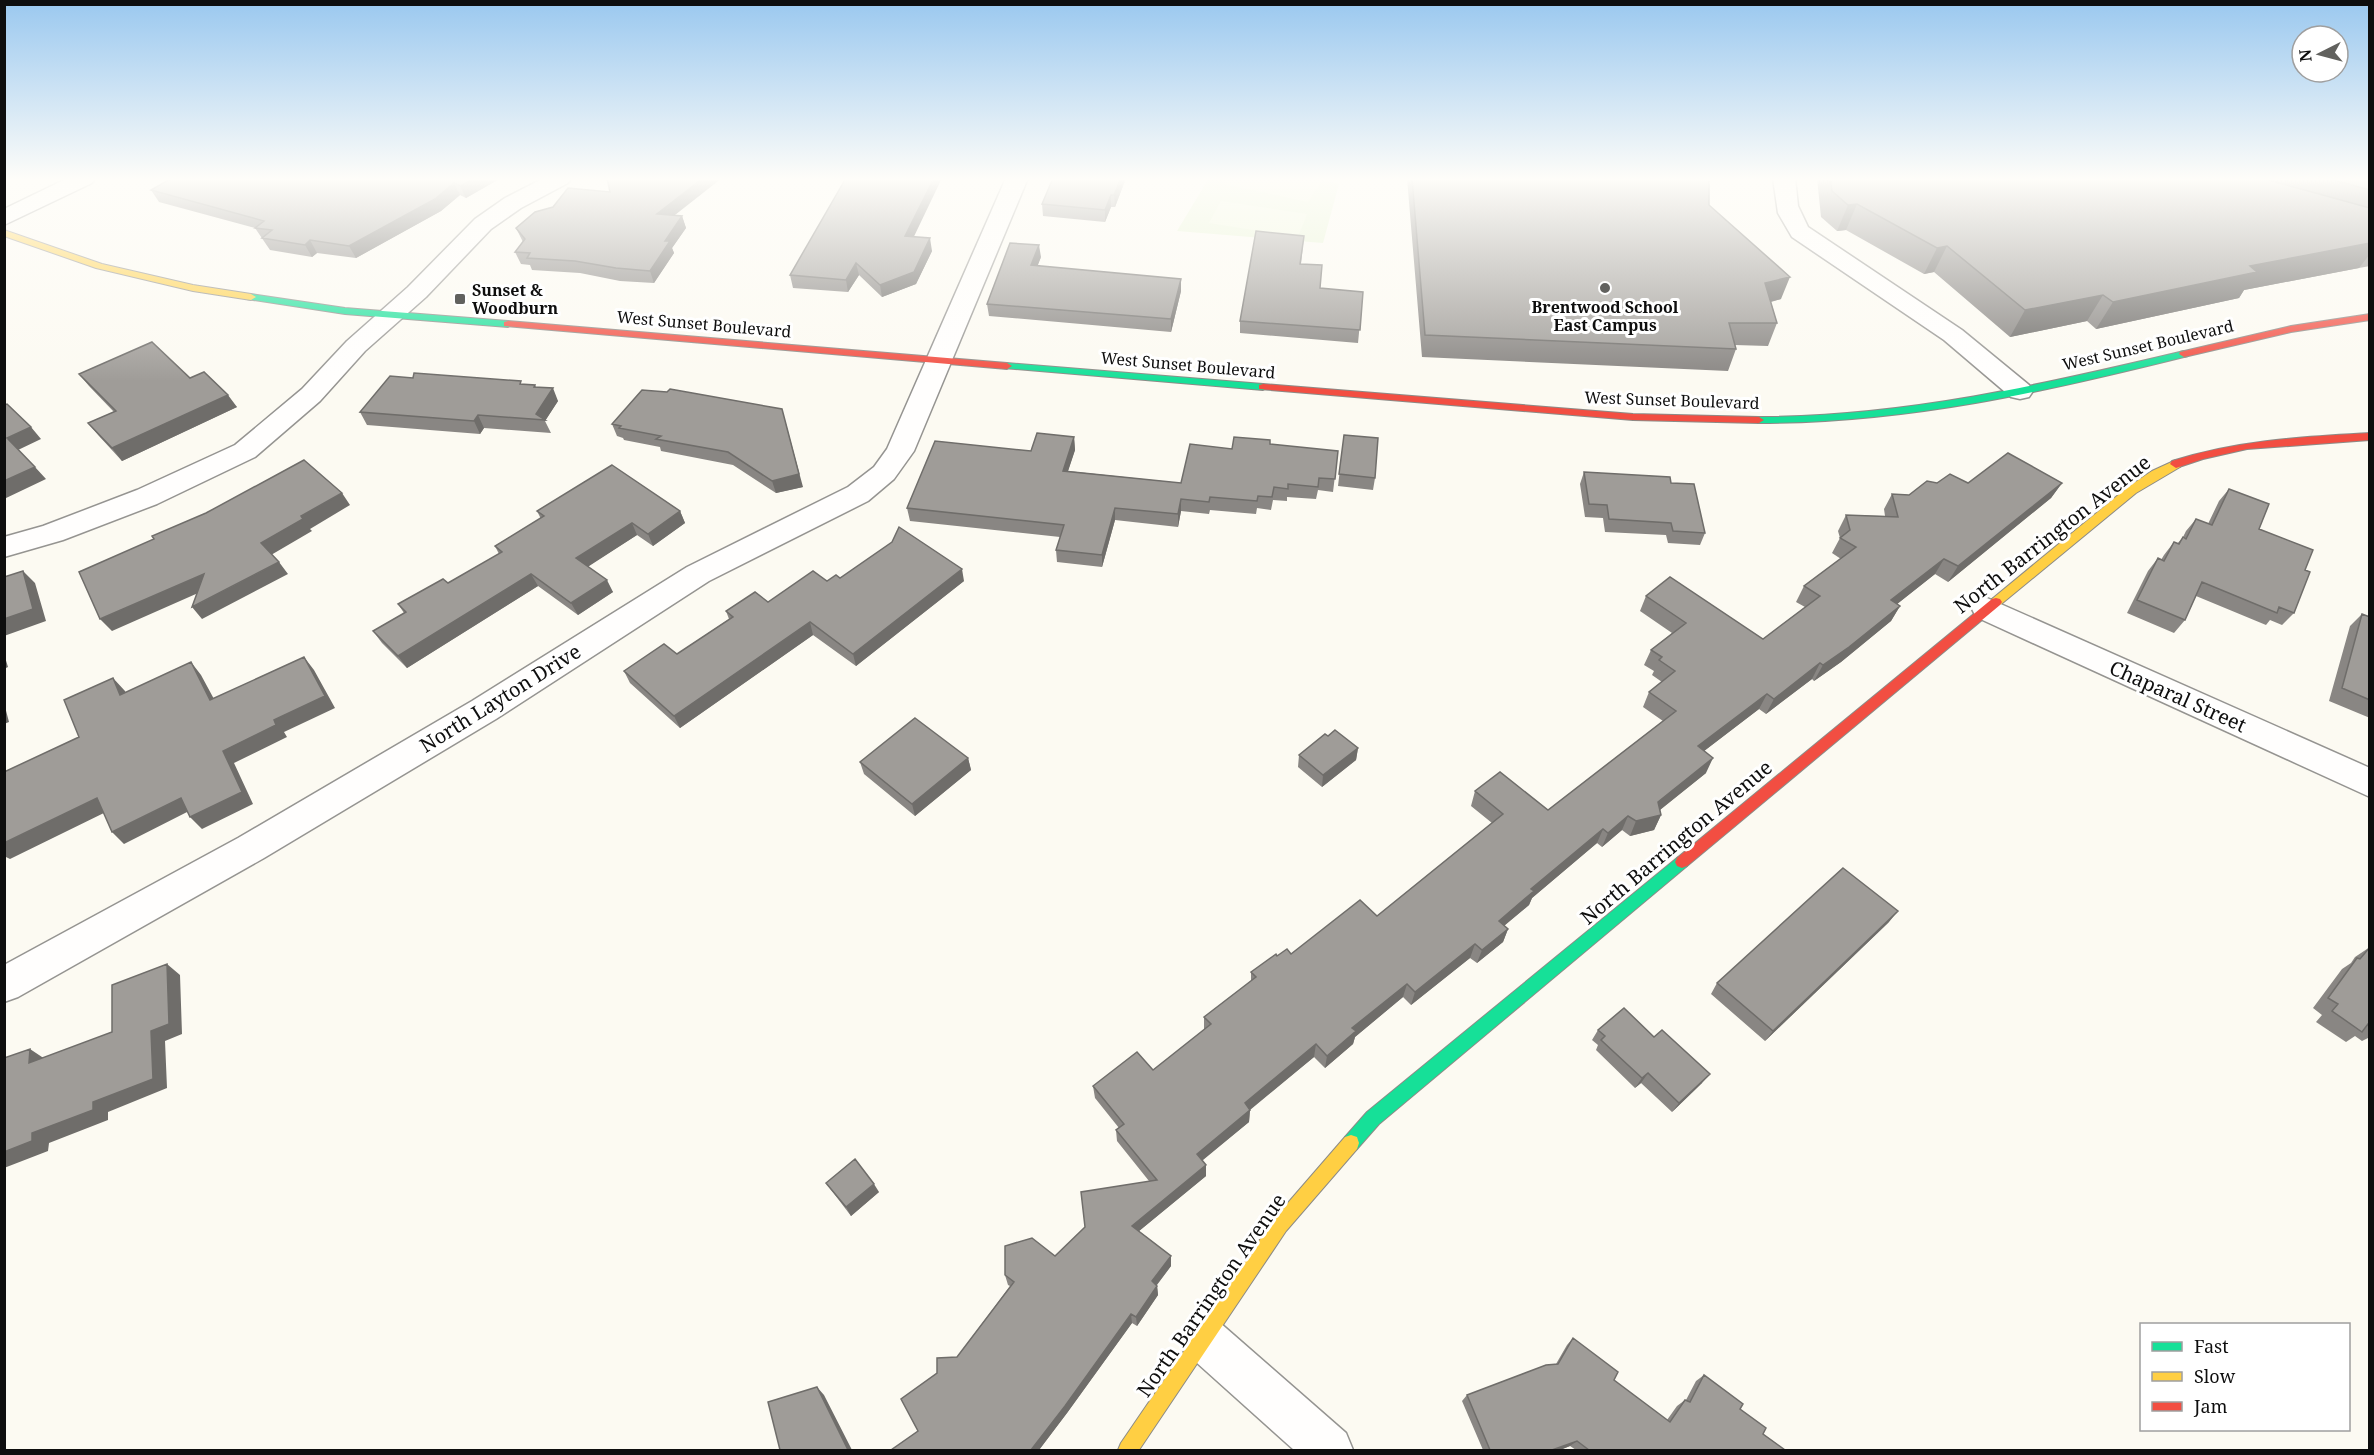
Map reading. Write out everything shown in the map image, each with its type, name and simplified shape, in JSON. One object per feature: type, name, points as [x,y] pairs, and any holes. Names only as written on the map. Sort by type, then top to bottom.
[{"type":"main road","name":"West Sunset Boulevard","points":[[43,246],[99,266],[193,288],[262,300],[388,316],[1693,420],[1824,419],[1881,415],[1947,406],[2281,331],[2370,317]]},
{"type":"main road","name":"North Barrington Avenue","points":[[1128,1450],[1280,1225],[1373,1118],[2076,536],[2165,469],[2196,456],[2229,449],[2370,436]]},
{"type":"street","points":[[4,547],[54,533],[147,497],[245,451],[311,395],[356,346],[417,292],[462,246]]},
{"type":"street","name":"North Layton Drive","points":[[4,985],[251,848],[474,716],[698,574],[858,494],[884,473],[900,451],[988,246]]},
{"type":"street","points":[[1821,246],[1953,335],[2020,391]]},
{"type":"street","name":"Chaparal Street","points":[[1987,609],[2370,783]]},
{"type":"street","points":[[1203,1338],[1329,1450]]},
{"type":"building","points":[[520,246],[667,246],[650,271],[575,261],[527,258],[530,253],[515,252]]},
{"type":"building","points":[[807,246],[926,246],[914,272],[880,285],[856,263],[846,280],[790,275]]},
{"type":"building","points":[[1009,246],[1039,246],[1031,265],[1181,279],[1171,319],[987,304]]},
{"type":"building","points":[[1253,246],[1303,246],[1300,264],[1322,265],[1320,288],[1363,292],[1360,330],[1240,321]]},
{"type":"building","points":[[1418,246],[1755,246],[1790,277],[1765,283],[1777,323],[1729,323],[1736,349],[1425,335]]},
{"type":"building","points":[[1933,246],[2355,246],[2250,266],[2257,272],[2113,302],[2103,295],[2025,310],[1947,246],[1937,248]]},
{"type":"building","points":[[152,342],[190,378],[204,372],[228,395],[112,448],[88,423],[116,411],[79,374]]},
{"type":"building","points":[[414,373],[521,381],[520,384],[553,388],[536,414],[545,420],[478,415],[474,421],[360,412],[390,376],[413,378]]},
{"type":"building","points":[[670,389],[782,409],[799,474],[772,481],[728,452],[656,439],[661,436],[619,428],[621,426],[612,424],[642,390],[667,392]]},
{"type":"building","points":[[7,404],[31,427],[7,438],[35,467],[4,481],[4,405]]},
{"type":"building","points":[[1037,433],[1074,437],[1063,471],[1181,483],[1190,444],[1232,449],[1234,437],[1270,440],[1270,444],[1338,451],[1335,479],[1319,478],[1318,487],[1288,484],[1288,489],[1274,487],[1272,497],[1258,496],[1257,501],[1210,497],[1209,502],[1181,499],[1178,514],[1115,508],[1102,555],[1056,550],[1064,525],[907,508],[935,441],[1031,451]]},
{"type":"building","points":[[1344,435],[1378,438],[1375,478],[1339,474]]},
{"type":"building","points":[[2008,453],[2062,483],[1958,566],[1944,559],[1891,600],[1900,606],[1849,647],[1823,665],[1820,663],[1774,699],[1767,694],[1698,746],[1713,758],[1658,802],[1661,815],[1636,821],[1628,816],[1608,833],[1603,829],[1531,889],[1534,891],[1499,921],[1508,929],[1482,950],[1475,944],[1415,992],[1407,984],[1352,1028],[1356,1031],[1327,1056],[1316,1044],[1245,1103],[1250,1110],[1197,1154],[1206,1165],[1132,1226],[1171,1256],[1152,1281],[1157,1286],[1136,1317],[1131,1314],[1031,1450],[891,1450],[918,1431],[901,1399],[937,1373],[937,1358],[957,1357],[1014,1282],[1005,1275],[1005,1246],[1032,1238],[1055,1256],[1085,1227],[1081,1192],[1157,1180],[1116,1130],[1124,1124],[1093,1086],[1137,1052],[1153,1070],[1211,1024],[1204,1017],[1256,977],[1251,972],[1287,949],[1291,954],[1360,900],[1377,916],[1503,814],[1475,791],[1500,772],[1548,810],[1676,711],[1649,692],[1675,671],[1659,660],[1662,657],[1651,650],[1686,623],[1646,596],[1670,577],[1763,639],[1820,596],[1804,586],[1856,547],[1840,538],[1850,530],[1846,515],[1898,517],[1892,494],[1909,495],[1927,481],[1937,483],[1950,474],[1968,483]]},
{"type":"building","points":[[304,460],[342,493],[301,516],[303,519],[261,543],[279,562],[192,607],[204,574],[100,619],[79,572],[154,539],[152,536],[206,513]]},
{"type":"building","points":[[612,465],[680,511],[648,534],[632,523],[576,558],[607,580],[571,603],[531,574],[398,656],[373,631],[406,612],[398,604],[443,579],[448,583],[502,552],[495,546],[544,516],[537,511]]},
{"type":"building","points":[[1584,472],[1670,477],[1671,483],[1694,484],[1705,533],[1673,531],[1671,523],[1609,519],[1607,505],[1589,504]]},
{"type":"building","points":[[2229,489],[2269,504],[2259,529],[2313,550],[2305,570],[2310,572],[2294,613],[2279,607],[2277,613],[2202,582],[2185,620],[2137,600],[2158,558],[2164,561],[2174,542],[2179,544],[2183,537],[2186,539],[2196,519],[2212,525]]},
{"type":"building","points":[[899,527],[962,569],[853,654],[810,622],[674,716],[624,671],[664,644],[677,654],[733,617],[726,611],[755,592],[768,602],[813,571],[827,581],[836,575],[840,578],[892,542]]},
{"type":"building","points":[[23,571],[33,609],[4,619],[4,577]]},
{"type":"building","points":[[2362,614],[2370,617],[2370,700],[2342,688]]},
{"type":"building","points":[[304,657],[325,696],[274,720],[276,725],[223,751],[242,792],[190,817],[181,798],[112,832],[97,798],[4,843],[4,772],[79,737],[64,700],[113,678],[120,695],[191,662],[210,700]]},
{"type":"building","points":[[915,718],[968,758],[912,804],[860,762]]},
{"type":"building","points":[[1335,730],[1358,748],[1323,775],[1299,755],[1325,734],[1328,736]]},
{"type":"building","points":[[1843,868],[1898,911],[1773,1031],[1717,983]]},
{"type":"building","points":[[2370,947],[2370,1025],[2368,1024],[2362,1032],[2332,1011],[2338,1004],[2328,998],[2357,958],[2360,959]]},
{"type":"building","points":[[167,964],[169,1024],[151,1031],[153,1079],[93,1102],[93,1110],[32,1133],[32,1141],[4,1152],[4,1058],[30,1049],[29,1063],[112,1032],[112,985]]},
{"type":"building","points":[[1624,1008],[1654,1037],[1662,1030],[1710,1074],[1679,1103],[1648,1073],[1642,1078],[1601,1040],[1605,1036],[1598,1030]]},
{"type":"building","points":[[855,1159],[874,1184],[846,1207],[826,1183]]},
{"type":"building","points":[[1573,1338],[1618,1372],[1614,1380],[1670,1422],[1685,1400],[1690,1402],[1704,1375],[1743,1404],[1740,1409],[1766,1428],[1763,1434],[1785,1450],[1589,1450],[1577,1441],[1552,1450],[1490,1450],[1467,1395],[1546,1365],[1558,1364]]},
{"type":"building","points":[[817,1387],[848,1450],[780,1450],[768,1402]]},
{"type":"traffic: fast","points":[[251,297],[345,311],[508,324]]},
{"type":"traffic: fast","points":[[1759,420],[1853,417],[1944,406],[2047,386],[2184,354]]},
{"type":"traffic: fast","points":[[1007,366],[1263,387]]},
{"type":"traffic: fast","points":[[1351,1143],[1373,1118],[1682,862]]},
{"type":"traffic: slow","points":[[41,246],[99,266],[193,288],[251,297]]},
{"type":"traffic: slow","points":[[1996,602],[2132,490],[2176,464]]},
{"type":"traffic: slow","points":[[1128,1450],[1280,1225],[1351,1143]]},
{"type":"traffic: jam","points":[[2184,354],[2291,329],[2370,317]]},
{"type":"traffic: jam","points":[[508,324],[1007,366]]},
{"type":"traffic: jam","points":[[1263,387],[1633,417],[1759,420]]},
{"type":"traffic: jam","points":[[2176,464],[2199,456],[2247,446],[2370,436]]},
{"type":"traffic: jam","points":[[1682,862],[1996,602]]},
{"type":"place","name":"Brentwood School East Campus","points":[[1605,288]]},
{"type":"place","name":"Sunset & Woodburn","points":[[460,299]]}]
